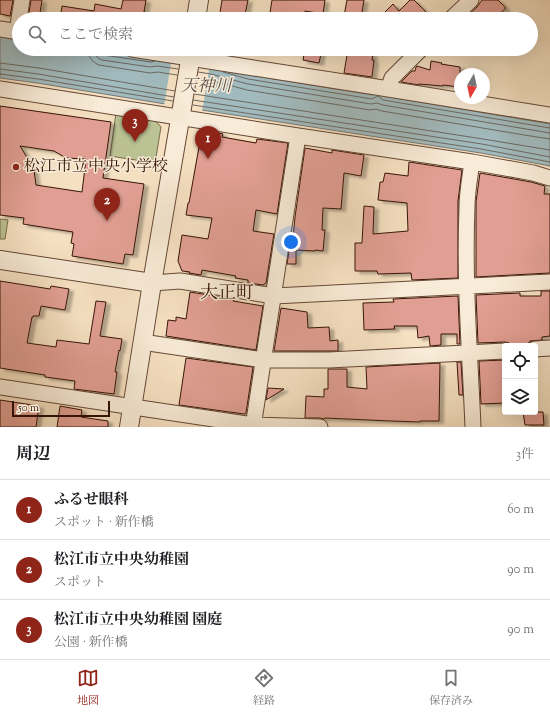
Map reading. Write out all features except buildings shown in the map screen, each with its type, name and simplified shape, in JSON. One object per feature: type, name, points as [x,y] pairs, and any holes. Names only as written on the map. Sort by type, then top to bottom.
[{"type":"street","points":[[20,12],[22,0]]},
{"type":"street","points":[[197,12],[199,0]]},
{"type":"street","points":[[459,12],[471,0]]},
{"type":"street","points":[[0,29],[12,31]]},
{"type":"street","points":[[129,427],[191,56]]},
{"type":"street","points":[[197,56],[550,115]]},
{"type":"street","points":[[388,89],[392,78],[414,56]]},
{"type":"street","points":[[0,89],[472,162],[533,173],[550,178]]},
{"type":"street","points":[[253,426],[298,136]]},
{"type":"street","points":[[472,162],[467,206],[466,287],[473,427]]},
{"type":"street","points":[[0,260],[152,283],[180,281],[274,296],[550,282]]},
{"type":"street","points":[[142,342],[264,360],[329,360],[502,351]]},
{"type":"street","points":[[538,349],[550,348]]},
{"type":"street","points":[[0,387],[253,426],[320,427]]},
{"type":"green space","points":[[116,113],[154,119],[161,127],[155,163],[110,156]]},
{"type":"green space","points":[[0,219],[8,220],[5,239],[0,239]]},
{"type":"water","name":"天神川","points":[[0,36],[12,38],[12,56],[138,56],[213,65],[249,75],[373,95],[377,91],[382,91],[384,96],[550,124],[550,166],[481,153],[0,78]]},
{"type":"pier","points":[[172,57],[210,64],[202,112],[164,106]]},
{"type":"place","name":"松江市立中央幼稚園 園庭","points":[[135,142]]},
{"type":"place","name":"ふるせ眼科","points":[[208,159]]},
{"type":"place","name":"松江市立中央小学校","points":[[16,167]]},
{"type":"place","name":"松江市立中央幼稚園","points":[[107,221]]},
{"type":"district","name":"大正町","points":[[227,294]]}]
